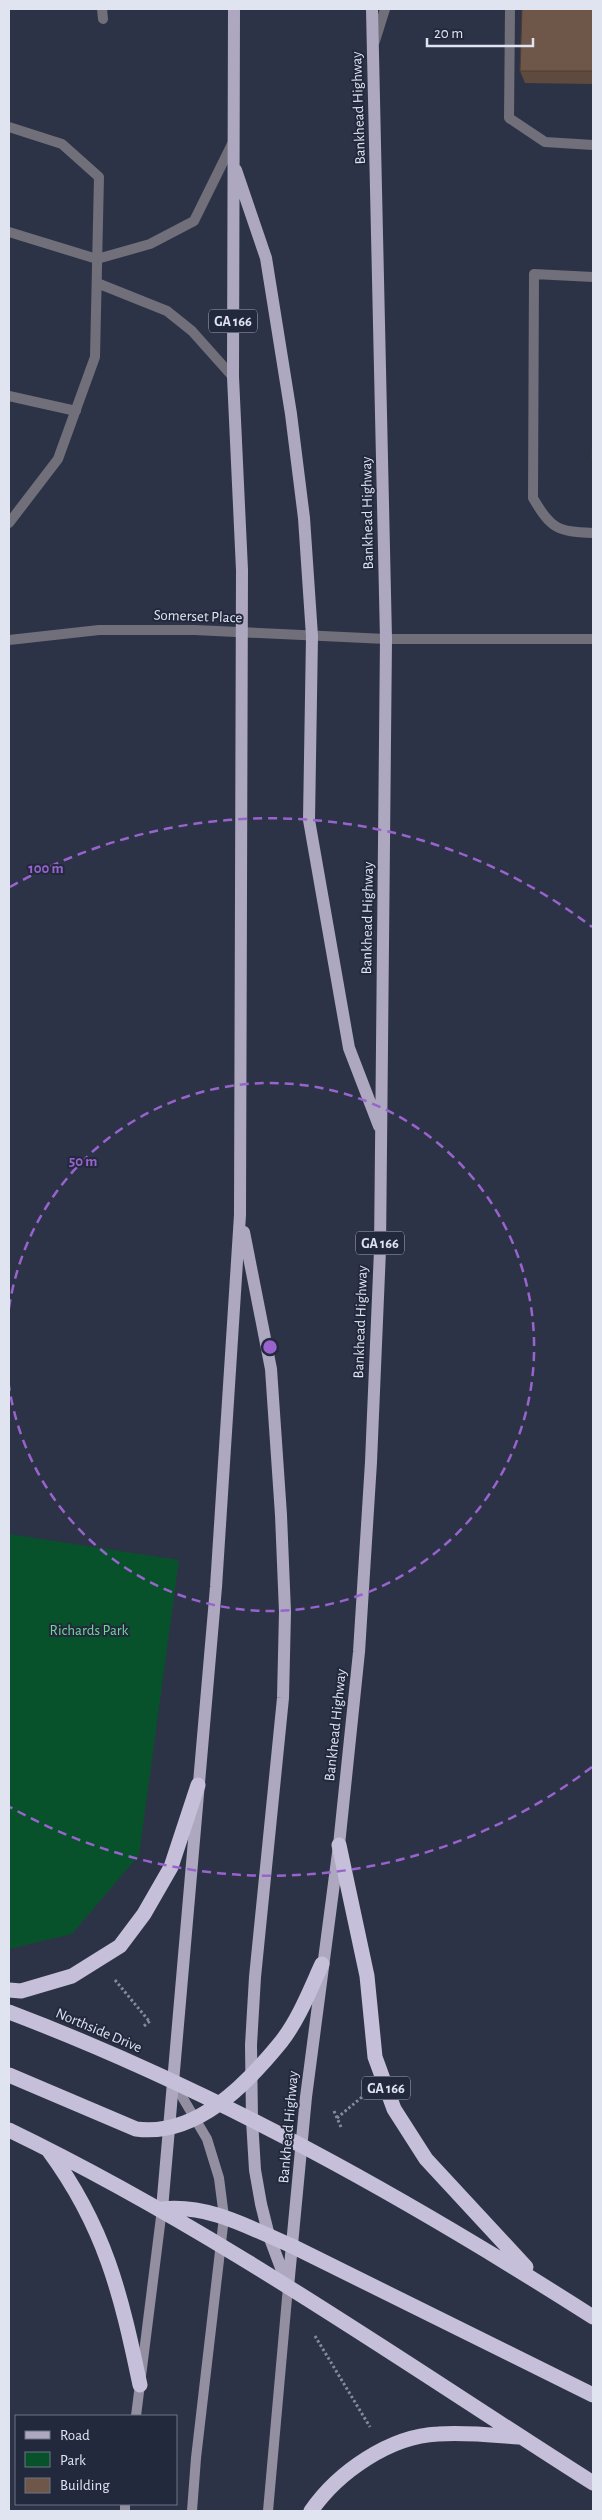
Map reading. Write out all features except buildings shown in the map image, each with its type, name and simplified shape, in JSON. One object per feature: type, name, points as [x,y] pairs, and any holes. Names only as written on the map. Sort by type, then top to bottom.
[{"type":"highway","points":[[9,1990],[21,1991],[72,1976],[120,1946],[144,1914],[171,1867],[198,1785]]},
{"type":"highway","name":"GA 166","points":[[339,1845],[367,1976],[375,2057],[394,2109],[426,2158],[538,2282],[593,2316]]},
{"type":"highway","points":[[9,2075],[136,2129],[154,2131],[169,2128],[196,2118],[219,2105],[251,2074],[281,2041],[305,2004],[322,1964]]},
{"type":"highway","name":"Northside Drive","points":[[9,2012],[68,2034],[302,2145],[405,2201],[538,2282]]},
{"type":"highway","points":[[9,2130],[162,2209],[288,2287],[593,2483]]},
{"type":"highway","points":[[47,2148],[80,2197],[97,2230],[124,2310],[140,2384]]},
{"type":"highway","points":[[162,2209],[181,2207],[212,2212],[269,2236],[593,2395]]},
{"type":"highway","points":[[311,2511],[335,2484],[355,2467],[378,2453],[406,2441],[436,2434],[521,2437]]},
{"type":"main road","name":"GA 166","points":[[234,9],[233,377],[242,570],[240,1214]]},
{"type":"main road","name":"Bankhead Highway","points":[[268,2511],[302,2145],[322,1964],[339,1845],[359,1652],[371,1462],[380,1250],[386,640],[372,9]]},
{"type":"main road","points":[[233,159],[266,258],[303,509],[312,636],[309,820],[349,1048],[381,1133]]},
{"type":"main road","points":[[136,2415],[162,2209],[174,2083],[226,1453],[240,1214]]},
{"type":"main road","points":[[240,1214],[272,1370],[285,1612],[282,1698],[255,1977],[251,2074],[252,2120],[255,2170],[269,2236],[288,2287]]},
{"type":"main road","points":[[174,2083],[207,2139],[218,2178],[224,2217],[196,2458],[192,2511]]},
{"type":"street","points":[[373,47],[385,9]]},
{"type":"street","points":[[510,9],[509,118],[546,142],[593,145]]},
{"type":"street","points":[[9,128],[62,144],[99,177],[95,356],[58,459],[9,523]]},
{"type":"street","points":[[9,232],[97,259],[150,244],[194,221],[233,142]]},
{"type":"street","points":[[593,277],[534,274],[533,498],[545,518],[563,532],[593,533]]},
{"type":"street","points":[[97,283],[167,311],[192,331],[233,377]]},
{"type":"street","points":[[9,396],[76,411]]},
{"type":"street","name":"Somerset Place","points":[[9,640],[99,630],[195,630],[386,640],[593,640]]},
{"type":"path","points":[[112,1977],[149,2021]]},
{"type":"path","points":[[144,2026],[157,2016]]},
{"type":"path","points":[[337,2118],[368,2092]]},
{"type":"path","points":[[334,2111],[341,2127]]},
{"type":"path","points":[[314,2336],[370,2428]]},
{"type":"green space","name":"Richards Park","points":[[9,1534],[179,1560],[139,1855],[72,1934],[9,1949]]}]
